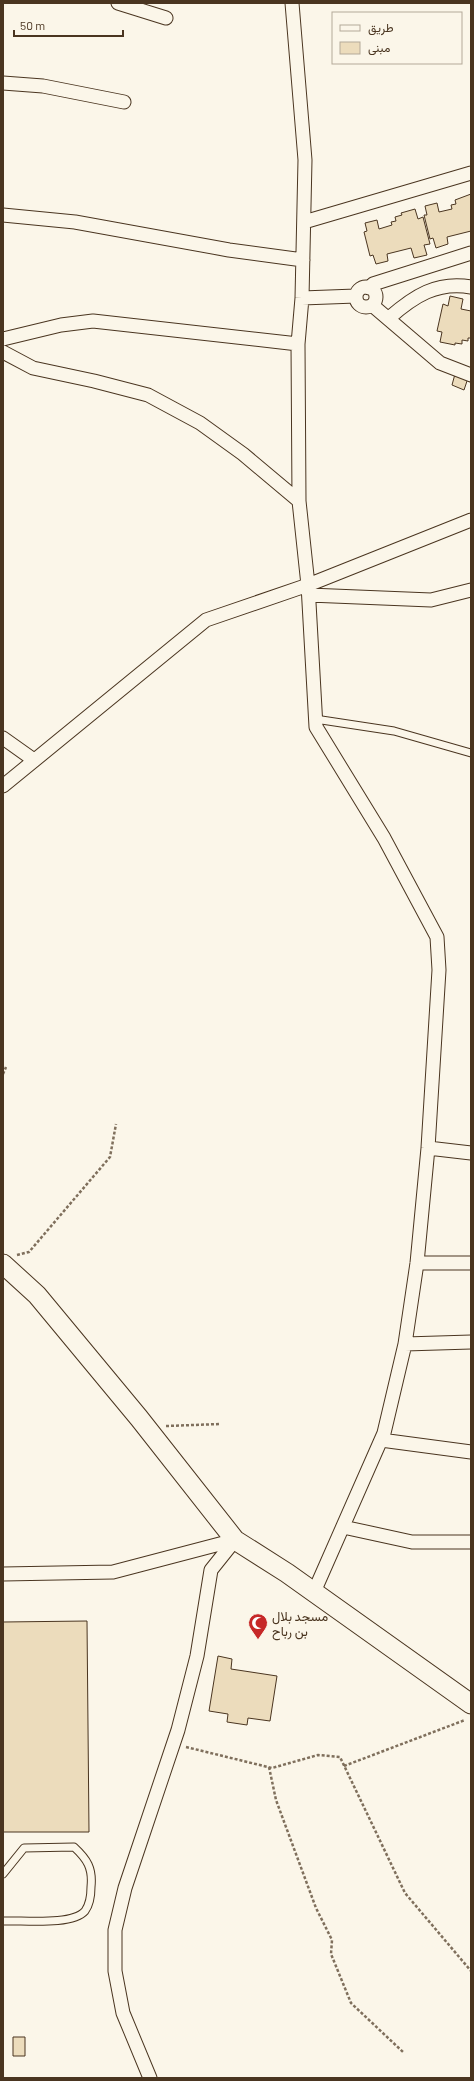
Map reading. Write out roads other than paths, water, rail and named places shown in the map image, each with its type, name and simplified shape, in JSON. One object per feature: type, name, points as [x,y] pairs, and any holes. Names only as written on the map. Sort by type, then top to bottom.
[{"type":"main road","points":[[6,1260],[37,1295],[145,1426],[235,1540],[314,1592],[471,1704]]},
{"type":"street","points":[[118,3],[166,18]]},
{"type":"street","points":[[292,3],[305,160],[302,298],[298,344],[299,501],[308,590],[316,726],[384,838],[437,937],[440,970],[428,1148],[417,1263],[405,1344],[381,1440],[314,1592]]},
{"type":"street","points":[[3,83],[43,86],[124,102]]},
{"type":"street","points":[[304,222],[471,173]]},
{"type":"street","points":[[3,215],[75,222],[228,250],[303,260]]},
{"type":"street","points":[[369,288],[372,284],[471,253]]},
{"type":"street","points":[[389,318],[404,305],[433,288],[456,284],[471,287]]},
{"type":"street","points":[[369,288],[374,291],[376,297],[372,305],[366,307],[360,305],[356,296],[361,289],[369,288]]},
{"type":"street","points":[[302,298],[356,296]]},
{"type":"street","points":[[372,305],[389,318],[407,337],[440,364],[471,375]]},
{"type":"street","points":[[3,339],[61,325],[93,321],[298,344]]},
{"type":"street","points":[[3,352],[33,368],[94,381],[148,395],[200,423],[242,454],[299,501]]},
{"type":"street","points":[[3,786],[206,620],[308,590],[471,520]]},
{"type":"street","points":[[308,590],[430,600],[471,590]]},
{"type":"street","points":[[3,738],[34,760]]},
{"type":"street","points":[[428,1148],[471,1153]]},
{"type":"street","points":[[417,1263],[471,1263]]},
{"type":"street","points":[[405,1344],[471,1342]]},
{"type":"street","points":[[381,1440],[471,1452]]},
{"type":"street","points":[[343,1527],[412,1542],[471,1542]]},
{"type":"street","points":[[3,1574],[113,1572],[235,1540]]},
{"type":"street","points":[[150,2078],[123,2013],[115,1971],[115,1930],[125,1888],[174,1744],[197,1656],[211,1570],[235,1540]]},
{"type":"lane","points":[[315,719],[394,731],[471,753]]},
{"type":"lane","points":[[3,1874],[24,1848],[74,1847],[87,1858],[92,1879],[90,1898],[84,1911],[70,1920],[3,1921]]},
{"type":"place","name":"مسجد بلال بن رباح","points":[[258,1640]]}]
